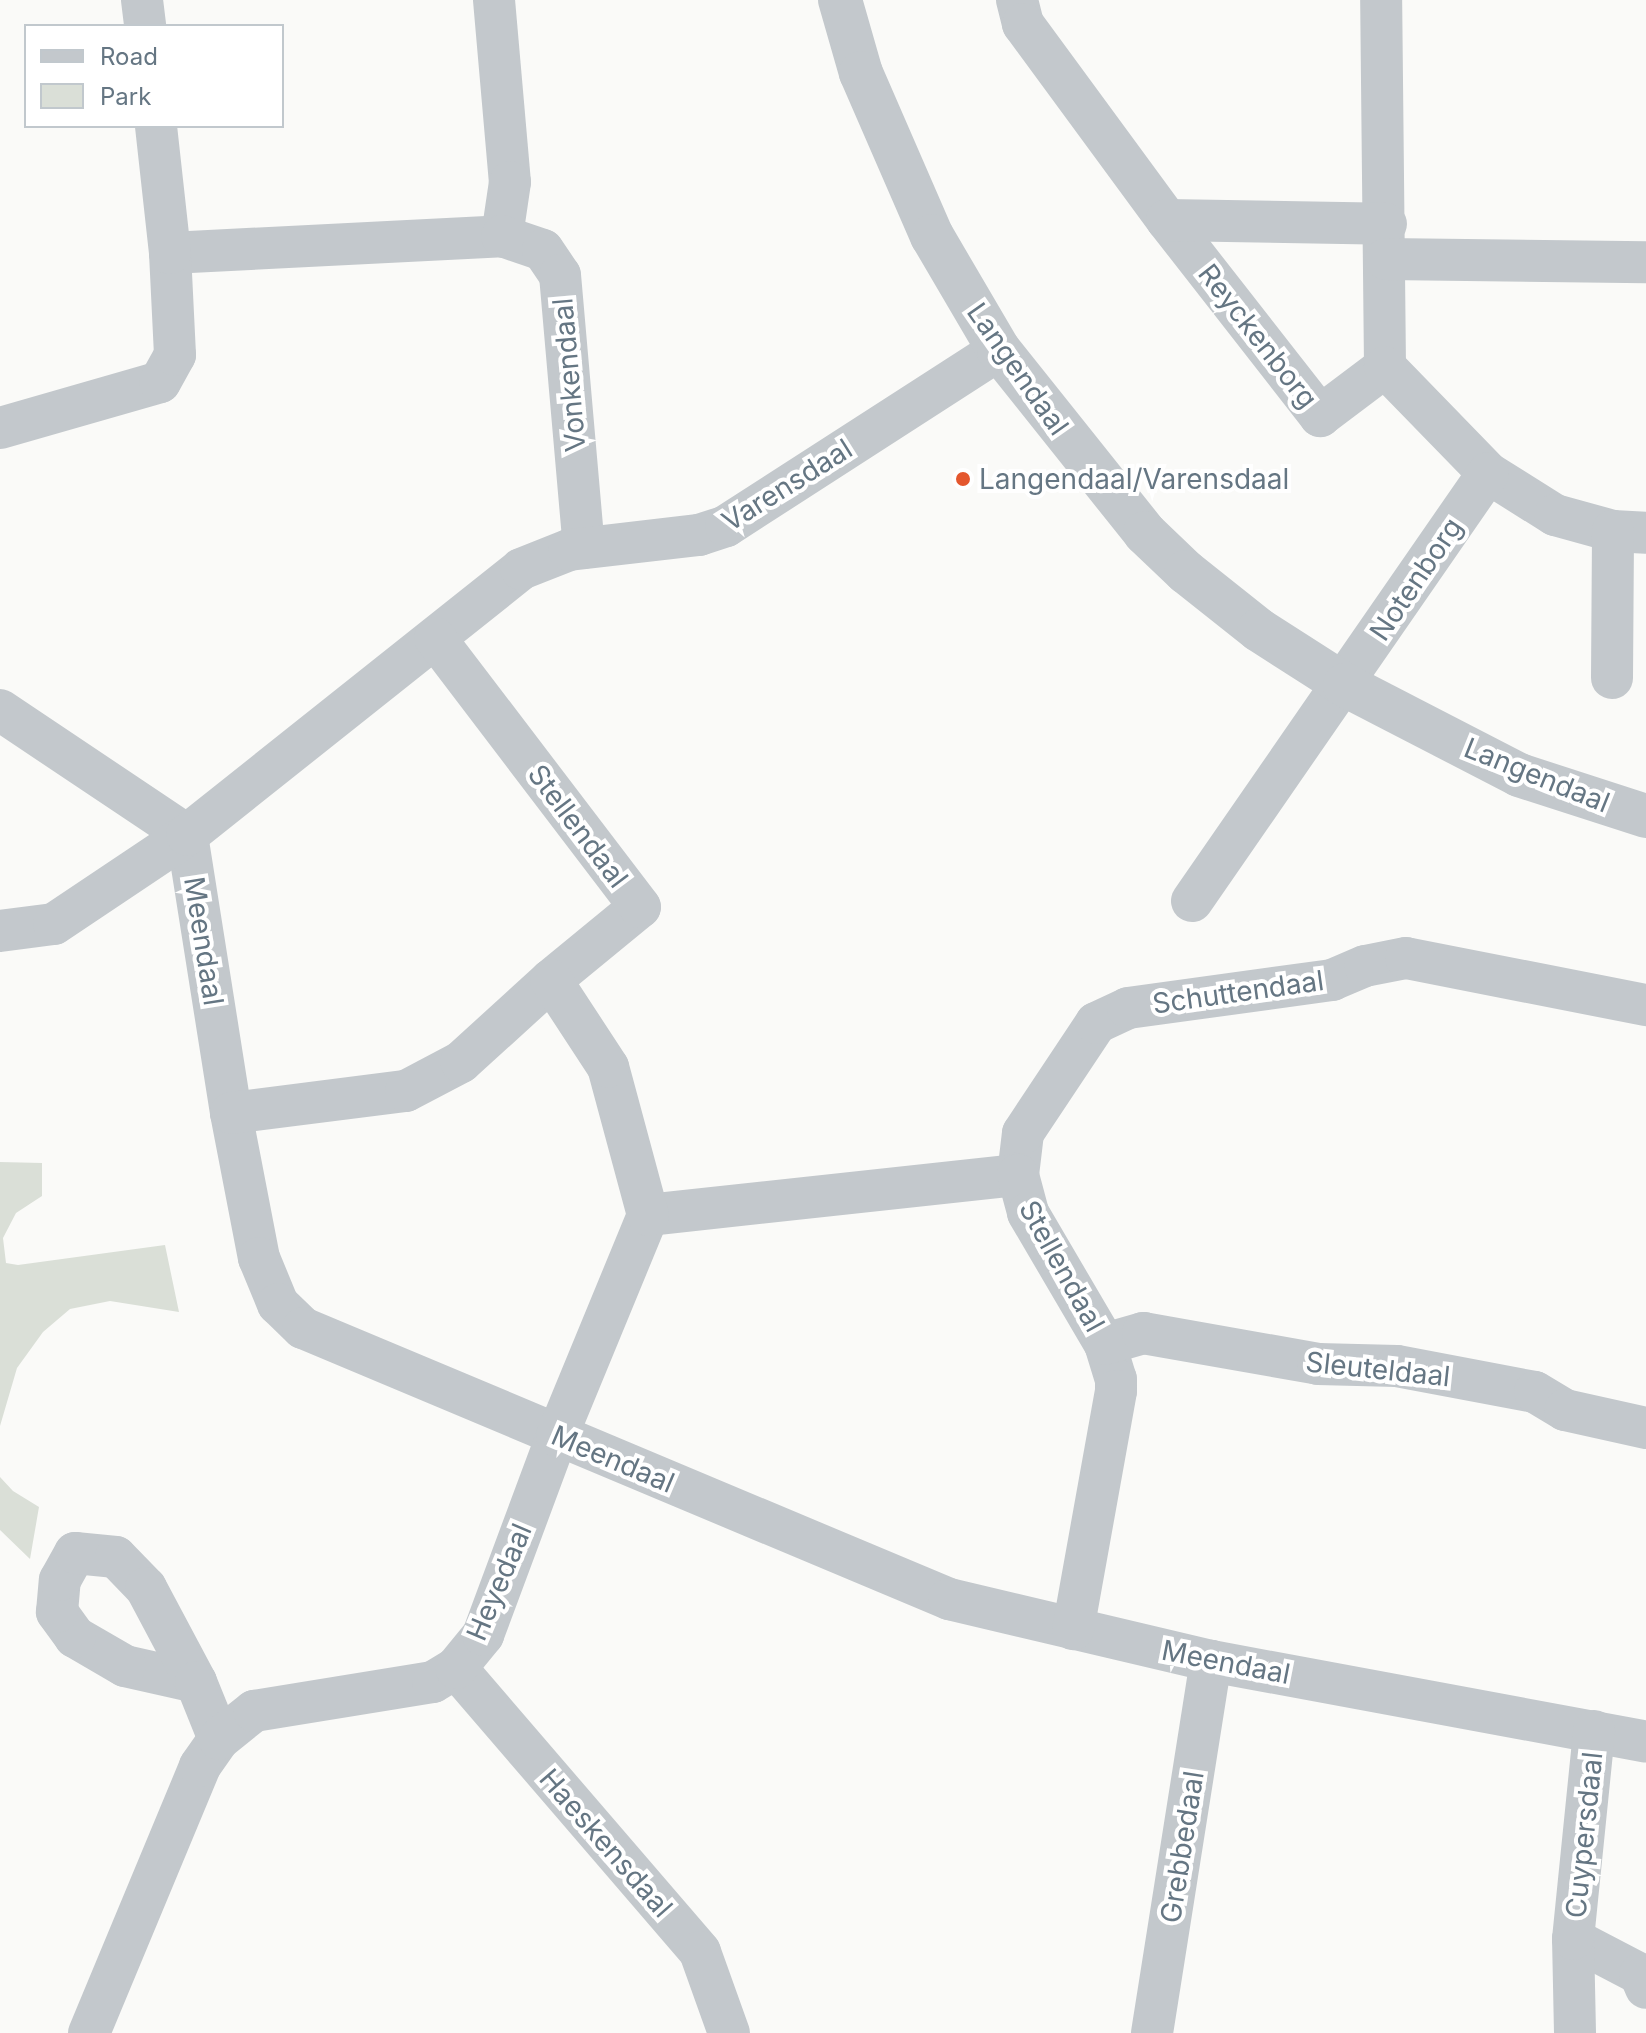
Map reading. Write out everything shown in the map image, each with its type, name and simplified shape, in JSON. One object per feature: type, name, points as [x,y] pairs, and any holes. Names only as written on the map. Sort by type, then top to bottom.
[{"type":"street","points":[[142,0],[145,24]]},
{"type":"street","points":[[494,0],[510,182],[502,236]]},
{"type":"street","name":"Langendaal","points":[[840,0],[861,73],[889,144],[932,236],[999,350],[1145,533],[1186,572],[1259,630],[1345,685],[1519,775],[1646,816]]},
{"type":"street","name":"Reyckenborg","points":[[1017,0],[1023,24],[1167,220],[1320,416],[1385,367]]},
{"type":"street","points":[[1381,0],[1385,367],[1488,473],[1555,515],[1630,532],[1612,678]]},
{"type":"street","points":[[0,428],[160,382],[175,355],[170,253],[156,128]]},
{"type":"street","name":"Reyckenborg","points":[[1167,220],[1386,242],[1646,262]]},
{"type":"street","name":"Vonkendaal","points":[[170,253],[502,236],[543,250],[560,275],[584,548]]},
{"type":"street","name":"Varensdaal","points":[[0,931],[54,924],[187,835],[521,569],[552,554],[699,535],[726,526],[999,350]]},
{"type":"street","name":"Notenborg","points":[[1345,685],[1488,473]]},
{"type":"street","name":"Stellendaal","points":[[231,1113],[406,1091],[461,1062],[551,980],[640,907],[435,638]]},
{"type":"street","points":[[1192,901],[1345,685]]},
{"type":"street","points":[[0,710],[187,835]]},
{"type":"street","name":"Meendaal","points":[[187,835],[231,1113],[263,1274],[289,1318],[303,1328],[949,1599],[1211,1661],[1646,1742]]},
{"type":"street","name":"Schuttendaal","points":[[1018,1175],[1023,1133],[1096,1023],[1128,1008],[1332,980],[1365,966],[1406,958],[1646,1005]]},
{"type":"street","points":[[551,980],[608,1067],[648,1215],[557,1436]]},
{"type":"street","name":"Stellendaal","points":[[648,1215],[1018,1175],[1028,1213],[1105,1344],[1113,1367],[1116,1391],[1073,1629]]},
{"type":"street","name":"Sleuteldaal","points":[[1105,1344],[1143,1333],[1318,1364],[1397,1366],[1535,1392],[1565,1410],[1646,1428]]},
{"type":"street","name":"Heyedaal","points":[[89,2033],[200,1766],[219,1739],[254,1711],[433,1682],[456,1668],[483,1635],[557,1436]]},
{"type":"street","name":"Grebbedaal","points":[[1152,2033],[1211,1661]]},
{"type":"street","name":"Haeskensdaal","points":[[456,1668],[700,1952],[729,2033]]},
{"type":"street","points":[[196,1682],[219,1739]]},
{"type":"street","name":"Cuypersdaal","points":[[1575,2033],[1573,1939],[1594,1731]]},
{"type":"street","name":"Cuypersdaal","points":[[1573,1939],[1640,1974],[1646,1988]]},
{"type":"green space","points":[[0,1162],[42,1163],[42,1196],[16,1213],[3,1238],[6,1263],[18,1265],[165,1245],[179,1312],[110,1301],[70,1309],[43,1332],[17,1368],[0,1426]]},
{"type":"green space","points":[[0,1477],[13,1491],[39,1507],[30,1559],[0,1530]]},
{"type":"place","name":"Langendaal/Varensdaal","points":[[963,479]]}]
